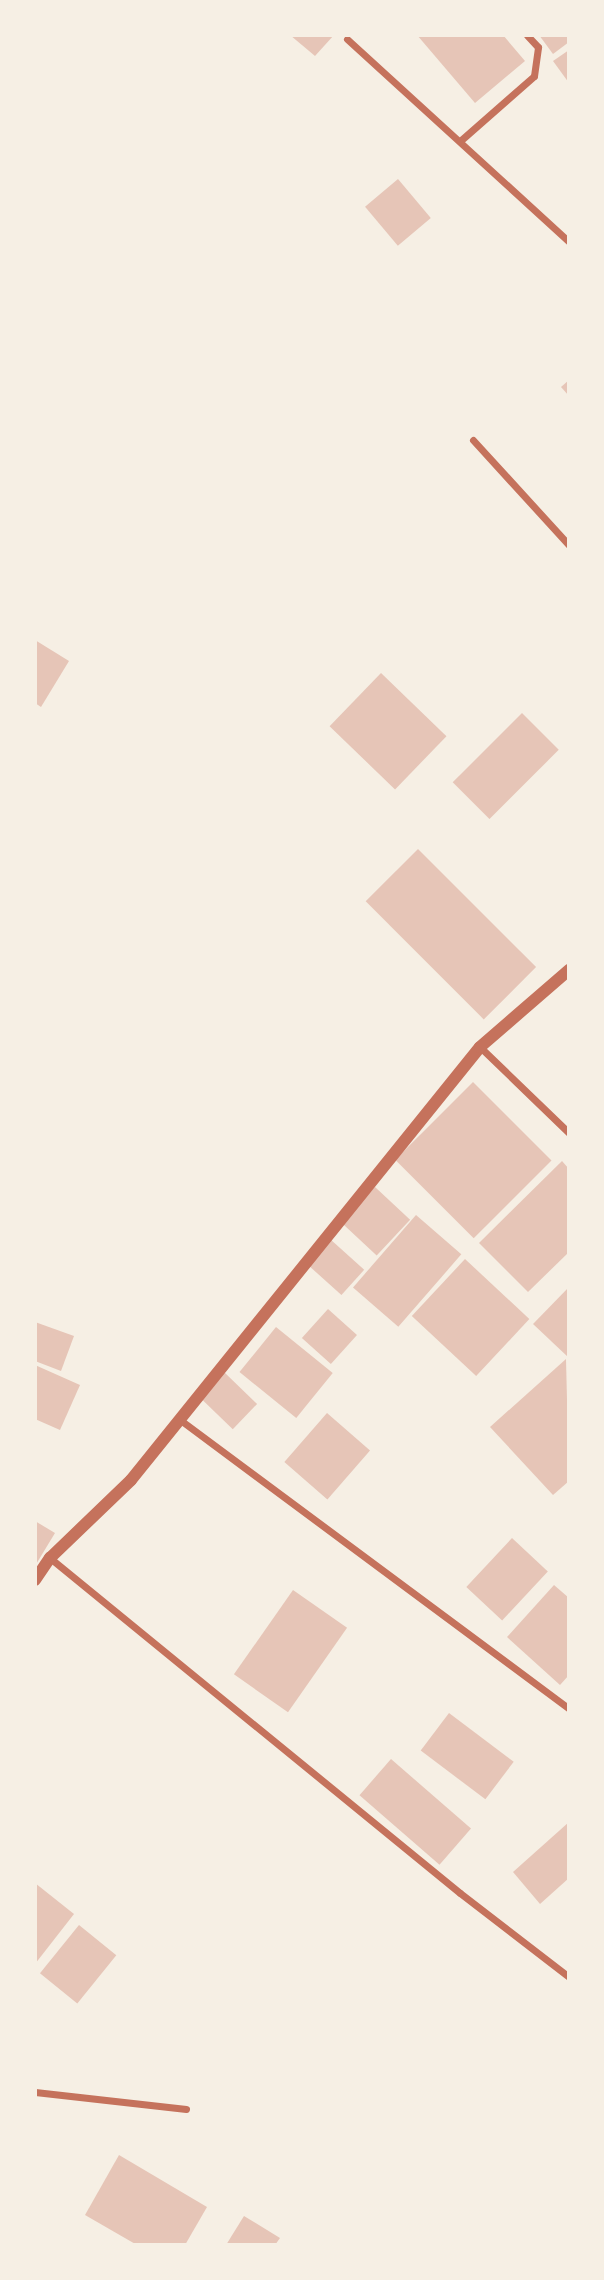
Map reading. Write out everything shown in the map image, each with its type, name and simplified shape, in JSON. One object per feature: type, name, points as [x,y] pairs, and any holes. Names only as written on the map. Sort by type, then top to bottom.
[{"type":"street","points":[[460,141],[534,76],[538,47],[527,35]]},
{"type":"street","points":[[347,39],[569,243]]},
{"type":"street","points":[[473,440],[569,545]]},
{"type":"street","points":[[35,1580],[50,1558],[131,1480],[480,1047],[569,970]]},
{"type":"street","points":[[480,1047],[569,1133]]},
{"type":"street","points":[[179,1419],[569,1709]]},
{"type":"street","points":[[50,1558],[449,1885],[569,1977]]},
{"type":"street","points":[[35,2092],[186,2109]]},
{"type":"building","points":[[290,35],[334,35],[315,56]]},
{"type":"building","points":[[417,35],[503,35],[525,61],[475,103]]},
{"type":"building","points":[[539,35],[569,35],[569,42],[553,54]]},
{"type":"building","points":[[569,50],[569,83],[553,61]]},
{"type":"building","points":[[398,179],[431,218],[398,246],[365,207]]},
{"type":"building","points":[[569,380],[569,396],[561,387]]},
{"type":"building","points":[[35,640],[69,661],[41,707],[35,703]]},
{"type":"building","points":[[381,673],[446,736],[395,789],[330,726]]},
{"type":"building","points":[[522,713],[559,750],[489,819],[453,782]]},
{"type":"building","points":[[418,849],[536,967],[484,1019],[366,901]]},
{"type":"building","points":[[473,1082],[551,1160],[474,1238],[395,1160]]},
{"type":"building","points":[[562,1161],[569,1169],[569,1252],[528,1292],[479,1243]]},
{"type":"building","points":[[375,1187],[410,1220],[377,1256],[342,1223]]},
{"type":"building","points":[[416,1215],[461,1254],[398,1327],[353,1287]]},
{"type":"building","points":[[330,1239],[364,1270],[341,1295],[307,1264]]},
{"type":"building","points":[[465,1259],[529,1319],[476,1376],[412,1316]]},
{"type":"building","points":[[569,1287],[569,1356],[568,1357],[533,1324]]},
{"type":"building","points":[[328,1309],[357,1335],[331,1364],[302,1338]]},
{"type":"building","points":[[35,1322],[74,1336],[61,1371],[35,1361]]},
{"type":"building","points":[[276,1327],[333,1373],[296,1418],[239,1372]]},
{"type":"building","points":[[566,1359],[569,1481],[553,1495],[490,1427]]},
{"type":"building","points":[[35,1365],[80,1385],[60,1430],[35,1419]]},
{"type":"building","points":[[224,1372],[257,1404],[233,1429],[200,1397]]},
{"type":"building","points":[[327,1413],[370,1450],[327,1499],[284,1462]]},
{"type":"building","points":[[35,1521],[55,1533],[35,1566]]},
{"type":"building","points":[[512,1538],[548,1571],[502,1620],[466,1587]]},
{"type":"building","points":[[554,1585],[569,1598],[569,1675],[560,1685],[507,1637]]},
{"type":"building","points":[[293,1590],[347,1628],[288,1712],[234,1674]]},
{"type":"building","points":[[449,1713],[514,1762],[485,1799],[421,1751]]},
{"type":"building","points":[[391,1759],[471,1829],[440,1865],[360,1795]]},
{"type":"building","points":[[569,1822],[569,1878],[540,1904],[513,1872]]},
{"type":"building","points":[[35,1883],[74,1914],[35,1964]]},
{"type":"building","points":[[79,1925],[116,1955],[77,2003],[40,1973]]},
{"type":"building","points":[[119,2155],[207,2207],[185,2245],[137,2245],[85,2215]]},
{"type":"building","points":[[244,2216],[280,2238],[275,2245],[226,2245]]}]
